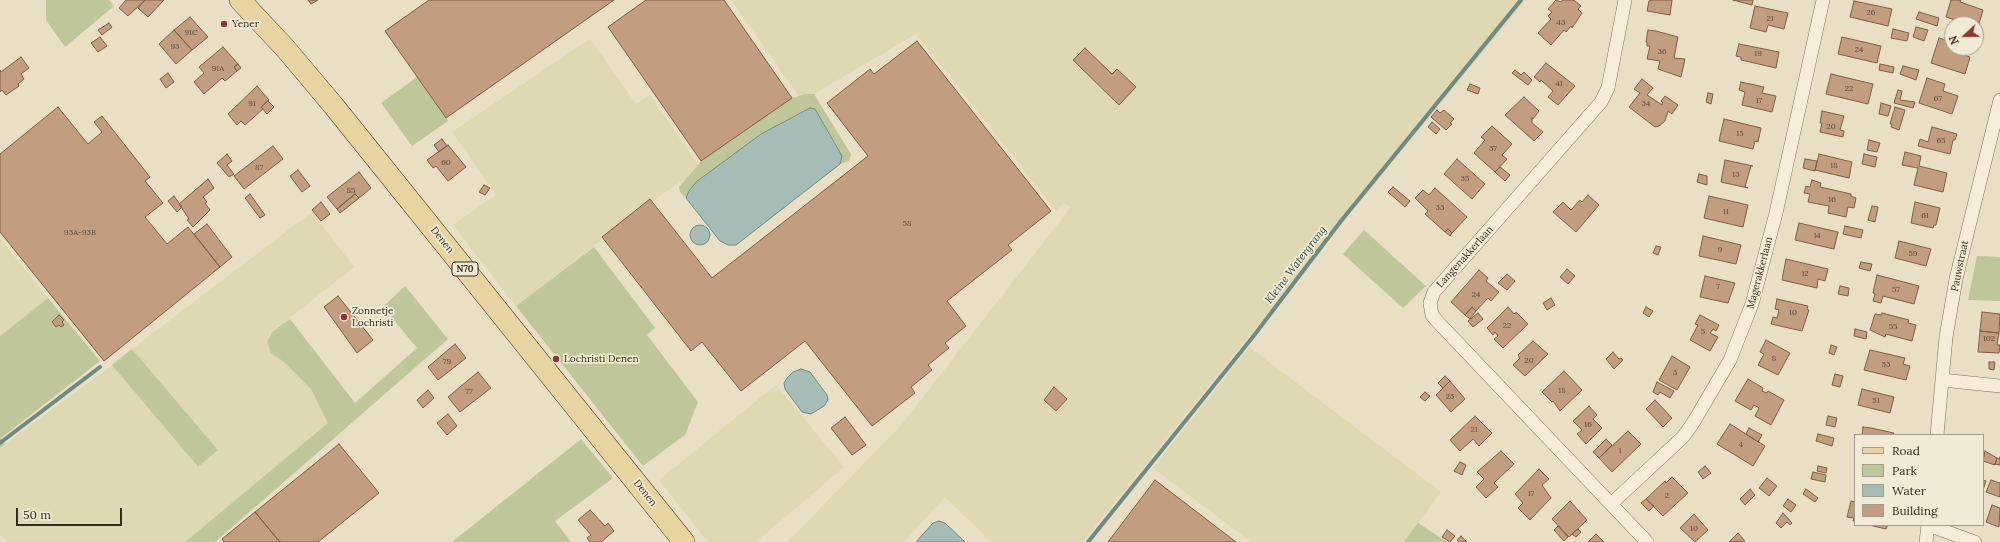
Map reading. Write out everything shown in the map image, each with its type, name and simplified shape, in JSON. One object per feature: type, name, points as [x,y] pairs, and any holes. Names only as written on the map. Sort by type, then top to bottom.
[{"type":"main road","name":"Denen","points":[[240,0],[285,48],[333,105],[684,542]]},
{"type":"street","name":"Langenakkerlaan","points":[[1625,0],[1608,88],[1601,102],[1434,292],[1430,303],[1432,315],[1437,321],[1648,542]]},
{"type":"street","name":"Magerakkerlaan","points":[[1611,504],[1682,437],[1693,423],[1730,360],[1752,304],[1776,213],[1823,0]]},
{"type":"street","name":"Pauwstraat","points":[[1937,434],[1946,337],[1956,279],[2000,100]]},
{"type":"street","points":[[1942,380],[2000,386]]},
{"type":"street","points":[[1926,542],[1928,526]]},
{"type":"street","points":[[1931,526],[1975,542]]},
{"type":"shaded area","points":[[731,0],[1525,1],[1250,335],[1083,542],[991,542],[945,497],[904,542],[787,542],[899,428],[1071,207],[1063,203],[1056,211],[916,34],[814,94],[799,96]]},
{"type":"shaded area","points":[[590,39],[636,104],[650,95],[698,164],[685,179],[652,201],[516,306],[453,225],[496,195],[452,132]]},
{"type":"shaded area","points":[[312,212],[354,267],[272,332],[267,342],[271,353],[284,362],[311,389],[329,423],[185,542],[7,542],[0,535],[0,448],[112,365],[198,467],[217,449],[132,349]]},
{"type":"shaded area","points":[[0,238],[48,298],[0,336]]},
{"type":"shaded area","points":[[1249,347],[1441,492],[1404,542],[1251,542],[1153,468]]},
{"type":"shaded area","points":[[776,385],[844,467],[756,542],[708,542],[659,480]]},
{"type":"green space","points":[[46,0],[109,0],[114,6],[65,47],[46,20]]},
{"type":"green space","points":[[417,77],[448,121],[412,146],[381,103]]},
{"type":"green space","points":[[806,94],[814,94],[851,154],[849,161],[840,164],[842,156],[815,109],[810,108],[761,134],[689,191],[686,198],[680,192],[679,187],[701,161],[792,98]]},
{"type":"green space","points":[[1364,230],[1426,286],[1403,308],[1343,254]]},
{"type":"green space","points":[[594,247],[655,328],[647,335],[698,402],[685,435],[643,466],[516,306]]},
{"type":"green space","points":[[1977,256],[2000,257],[2000,301],[1968,300]]},
{"type":"green space","points":[[405,286],[448,339],[215,542],[185,542],[328,423],[311,389],[284,362],[271,353],[267,342],[272,332],[290,319],[355,403],[417,348],[383,307]]},
{"type":"green space","points":[[48,298],[100,361],[1,438],[5,444],[0,448],[0,336]]},
{"type":"green space","points":[[132,349],[218,450],[198,467],[112,365]]},
{"type":"green space","points":[[581,439],[613,478],[555,521],[571,542],[452,542]]},
{"type":"green space","points":[[1418,523],[1447,542],[1404,542]]},
{"type":"water","points":[[810,108],[815,109],[842,156],[840,164],[736,245],[728,245],[720,241],[686,198],[689,191],[696,182],[761,134]]},
{"type":"water","points":[[696,225],[704,225],[710,231],[710,239],[704,245],[696,245],[690,239],[690,231]]},
{"type":"water","points":[[801,369],[810,372],[827,395],[828,400],[824,406],[811,414],[802,412],[785,389],[784,383],[787,378],[793,372]]},
{"type":"water","points":[[939,521],[945,523],[965,542],[916,542],[933,523]]},
{"type":"building","points":[[126,0],[145,0],[128,16],[119,8]]},
{"type":"building","points":[[145,0],[164,0],[148,17],[138,8]]},
{"type":"building","points":[[308,0],[318,0],[311,4]]},
{"type":"building","points":[[429,0],[614,0],[446,118],[385,31]]},
{"type":"building","points":[[646,0],[724,0],[792,98],[701,161],[608,27]]},
{"type":"building","points":[[1556,0],[1561,2],[1563,0],[1574,0],[1581,6],[1578,9],[1582,13],[1572,28],[1571,26],[1566,32],[1564,30],[1551,45],[1538,33],[1551,19],[1548,16],[1552,12],[1548,9]]},
{"type":"building","points":[[1672,0],[1670,15],[1647,11],[1649,1]]},
{"type":"building","points":[[1733,0],[1753,0],[1752,5]]},
{"type":"building","points":[[1951,0],[1961,0],[1960,2],[1983,10],[1981,16],[1946,16]]},
{"type":"building","points":[[1854,1],[1892,9],[1888,26],[1850,17]]},
{"type":"building","points":[[1755,6],[1788,13],[1784,29],[1768,25],[1766,32],[1750,28]]},
{"type":"building","points":[[1919,12],[1939,18],[1937,26],[1916,19]]},
{"type":"building","points":[[190,17],[208,37],[192,50],[174,30]]},
{"type":"building","points":[[109,23],[112,27],[102,35],[98,30]]},
{"type":"building","points":[[1916,27],[1928,30],[1924,41],[1913,37]]},
{"type":"building","points":[[1893,29],[1909,33],[1907,41],[1891,38]]},
{"type":"building","points":[[174,30],[192,50],[176,64],[159,44]]},
{"type":"building","points":[[1648,30],[1678,37],[1674,58],[1685,59],[1681,77],[1658,69],[1660,61],[1647,59],[1650,46],[1647,46],[1646,42]]},
{"type":"building","points":[[100,37],[107,46],[98,52],[91,43]]},
{"type":"building","points":[[1842,37],[1881,46],[1877,63],[1838,54]]},
{"type":"building","points":[[1939,38],[1944,40],[1944,56],[1970,57],[1965,74],[1931,63]]},
{"type":"building","points":[[917,41],[1051,211],[1008,245],[1012,250],[947,301],[966,326],[945,343],[949,348],[928,365],[932,370],[911,387],[915,393],[872,426],[805,341],[741,391],[702,342],[691,351],[602,237],[650,199],[712,278],[868,156],[827,103],[870,69],[874,74]]},
{"type":"building","points":[[1739,44],[1779,52],[1776,68],[1741,60],[1741,57],[1736,56]]},
{"type":"building","points":[[223,47],[238,64],[234,67],[237,71],[225,81],[222,78],[204,94],[194,82],[204,73],[199,67]]},
{"type":"building","points":[[1085,48],[1112,74],[1117,69],[1136,87],[1119,105],[1073,60]]},
{"type":"building","points":[[21,57],[29,68],[21,74],[24,79],[18,84],[19,86],[6,95],[2,90],[0,92],[0,70],[1,72]]},
{"type":"building","points":[[1546,63],[1575,86],[1558,105],[1548,97],[1553,91],[1541,80],[1540,82],[1534,77]]},
{"type":"building","points":[[238,64],[241,68],[237,71],[234,67]]},
{"type":"building","points":[[1880,64],[1894,67],[1893,73],[1879,70]]},
{"type":"building","points":[[1903,66],[1919,70],[1916,80],[1900,74]]},
{"type":"building","points":[[1515,70],[1521,75],[1524,72],[1532,80],[1528,85],[1512,73]]},
{"type":"building","points":[[168,73],[174,82],[166,88],[160,79]]},
{"type":"building","points":[[1831,74],[1873,84],[1868,104],[1826,94]]},
{"type":"building","points":[[1927,78],[1945,84],[1943,91],[1958,96],[1952,114],[1919,103]]},
{"type":"building","points":[[1642,79],[1653,88],[1647,95],[1662,105],[1663,103],[1661,101],[1665,96],[1678,105],[1672,114],[1668,111],[1665,121],[1659,126],[1655,127],[1629,107],[1640,93],[1634,89]]},
{"type":"building","points":[[1741,82],[1764,87],[1762,93],[1776,96],[1772,112],[1742,105],[1745,92],[1739,90]]},
{"type":"building","points":[[1470,84],[1480,88],[1478,94],[1467,90]]},
{"type":"building","points":[[257,86],[269,100],[261,107],[263,109],[245,125],[241,121],[237,125],[228,114]]},
{"type":"building","points":[[1898,90],[1902,91],[1900,100],[1915,102],[1913,108],[1894,103]]},
{"type":"building","points":[[1708,93],[1713,94],[1711,104],[1706,102]]},
{"type":"building","points":[[1524,97],[1539,111],[1533,119],[1532,117],[1532,123],[1543,132],[1534,141],[1505,115]]},
{"type":"building","points":[[268,101],[274,107],[267,114],[261,107]]},
{"type":"building","points":[[1881,103],[1891,106],[1888,116],[1879,114]]},
{"type":"building","points":[[58,107],[88,144],[102,132],[94,122],[102,116],[150,177],[145,181],[163,203],[145,217],[167,244],[188,227],[220,267],[104,361],[0,232],[0,154]]},
{"type":"building","points":[[1895,107],[1905,110],[1899,130],[1891,127],[1892,124],[1890,124]]},
{"type":"building","points":[[1437,110],[1440,113],[1444,110],[1454,119],[1450,123],[1452,124],[1446,130],[1431,117]]},
{"type":"building","points":[[1822,111],[1844,116],[1840,130],[1844,131],[1843,137],[1820,132]]},
{"type":"building","points":[[1724,119],[1761,128],[1758,142],[1755,141],[1753,149],[1719,141]]},
{"type":"building","points":[[1432,122],[1440,129],[1436,134],[1428,127]]},
{"type":"building","points":[[1492,126],[1512,144],[1502,155],[1507,159],[1495,172],[1474,153],[1485,140],[1481,137]]},
{"type":"building","points":[[1932,127],[1957,134],[1955,140],[1953,140],[1950,154],[1918,146],[1920,139],[1928,142]]},
{"type":"building","points":[[442,139],[447,146],[439,152],[434,145]]},
{"type":"building","points":[[1869,140],[1880,143],[1877,152],[1867,150]]},
{"type":"building","points":[[448,145],[466,167],[448,181],[436,166],[433,168],[427,160]]},
{"type":"building","points":[[273,146],[283,159],[244,189],[234,176]]},
{"type":"building","points":[[1905,152],[1921,156],[1919,166],[1947,173],[1943,192],[1914,185],[1918,168],[1902,165]]},
{"type":"building","points":[[227,154],[232,161],[227,165],[234,174],[229,177],[217,163]]},
{"type":"building","points":[[1819,154],[1852,162],[1849,178],[1815,170]]},
{"type":"building","points":[[1864,154],[1877,157],[1875,167],[1862,164]]},
{"type":"building","points":[[1457,159],[1485,184],[1472,199],[1444,174]]},
{"type":"building","points":[[1805,159],[1817,161],[1815,171],[1803,168]]},
{"type":"building","points":[[1725,160],[1753,166],[1751,166],[1745,187],[1748,188],[1721,182]]},
{"type":"building","points":[[1500,167],[1510,175],[1505,181],[1495,172]]},
{"type":"building","points":[[298,170],[310,186],[302,192],[290,176]]},
{"type":"building","points":[[359,172],[371,188],[359,198],[355,194],[337,209],[327,197]]},
{"type":"building","points":[[1699,174],[1707,176],[1707,185],[1697,182]]},
{"type":"building","points":[[208,179],[214,188],[203,197],[210,210],[193,227],[187,220],[189,219],[179,204]]},
{"type":"building","points":[[1812,180],[1821,183],[1820,187],[1851,194],[1851,196],[1856,198],[1854,208],[1848,207],[1846,217],[1828,213],[1829,206],[1808,202],[1810,194],[1804,193],[1806,186],[1810,187]]},
{"type":"building","points":[[484,185],[490,188],[485,195],[479,192]]},
{"type":"building","points":[[1393,187],[1410,201],[1405,207],[1388,192]]},
{"type":"building","points":[[1435,188],[1467,217],[1452,233],[1448,229],[1445,232],[1425,214],[1428,211],[1415,198],[1423,190],[1429,195]]},
{"type":"building","points":[[250,194],[265,215],[260,218],[245,198]]},
{"type":"building","points":[[355,194],[359,198],[340,213],[337,209]]},
{"type":"building","points":[[1588,195],[1599,205],[1576,232],[1553,212],[1563,202],[1571,210],[1580,200],[1582,202]]},
{"type":"building","points":[[174,196],[182,207],[177,212],[168,201]]},
{"type":"building","points":[[1709,196],[1748,205],[1743,227],[1704,218]]},
{"type":"building","points":[[321,202],[330,214],[321,221],[312,210]]},
{"type":"building","points":[[1915,202],[1940,208],[1936,225],[1934,225],[1933,228],[1911,223]]},
{"type":"building","points":[[1872,206],[1878,207],[1875,222],[1868,220]]},
{"type":"building","points":[[1799,223],[1838,232],[1834,249],[1795,240]]},
{"type":"building","points":[[207,224],[232,257],[220,267],[194,234]]},
{"type":"building","points":[[1845,226],[1863,230],[1861,238],[1843,234]]},
{"type":"building","points":[[1448,229],[1452,233],[1450,236],[1445,232]]},
{"type":"building","points":[[1703,236],[1741,245],[1736,264],[1699,256]]},
{"type":"building","points":[[1899,241],[1931,249],[1926,266],[1895,258]]},
{"type":"building","points":[[1656,246],[1661,247],[1658,255],[1653,253]]},
{"type":"building","points":[[1786,259],[1828,269],[1825,281],[1818,279],[1817,288],[1782,280]]},
{"type":"building","points":[[1861,262],[1872,264],[1870,271],[1859,268]]},
{"type":"building","points":[[1567,269],[1575,276],[1568,284],[1560,277]]},
{"type":"building","points":[[1479,270],[1488,278],[1486,281],[1499,292],[1491,301],[1488,298],[1476,311],[1472,307],[1465,315],[1451,302]]},
{"type":"building","points":[[1507,274],[1515,281],[1507,290],[1498,283]]},
{"type":"building","points":[[1877,275],[1919,286],[1914,304],[1883,296],[1881,303],[1873,301],[1875,294],[1873,293]]},
{"type":"building","points":[[1705,276],[1735,283],[1728,303],[1700,297]]},
{"type":"building","points":[[1840,286],[1849,288],[1848,296],[1838,294]]},
{"type":"building","name":"Zonnetje Lochristi","points":[[338,296],[373,340],[357,353],[324,307]]},
{"type":"building","points":[[1551,298],[1555,305],[1547,310],[1543,303]]},
{"type":"building","points":[[1777,299],[1808,306],[1807,309],[1809,310],[1802,331],[1771,324],[1773,317],[1777,318],[1779,310],[1775,309]]},
{"type":"building","points":[[1472,307],[1476,311],[1470,319],[1465,315]]},
{"type":"building","points":[[1508,307],[1514,314],[1516,312],[1528,324],[1503,348],[1494,339],[1498,336],[1495,332],[1493,335],[1487,328]]},
{"type":"building","points":[[1646,307],[1653,311],[1649,317],[1643,313]]},
{"type":"building","points":[[1982,312],[2000,314],[1999,333],[1980,331]]},
{"type":"building","points":[[1478,313],[1483,319],[1473,327],[1468,321]]},
{"type":"building","points":[[1882,313],[1909,320],[1908,323],[1916,325],[1912,341],[1886,334],[1885,337],[1870,330],[1875,314],[1881,315]]},
{"type":"building","points":[[59,315],[64,320],[62,322],[64,325],[61,327],[59,325],[56,327],[52,322]]},
{"type":"building","points":[[1700,315],[1719,325],[1716,331],[1713,329],[1710,333],[1718,337],[1710,351],[1690,340],[1698,325],[1695,324]]},
{"type":"building","points":[[1855,329],[1867,332],[1866,339],[1854,336]]},
{"type":"building","points":[[1980,331],[1999,333],[1997,345],[2000,345],[1999,353],[1978,352]]},
{"type":"building","points":[[1766,340],[1790,353],[1778,375],[1758,365],[1764,354],[1760,352]]},
{"type":"building","points":[[1533,341],[1548,354],[1525,376],[1513,365],[1520,358],[1518,355]]},
{"type":"building","points":[[455,344],[466,358],[438,380],[428,367]]},
{"type":"building","points":[[1831,345],[1837,347],[1834,355],[1829,353]]},
{"type":"building","points":[[1870,350],[1905,358],[1903,364],[1910,366],[1906,380],[1864,370]]},
{"type":"building","points":[[1613,352],[1619,359],[1621,358],[1623,360],[1614,369],[1606,359]]},
{"type":"building","points":[[1672,356],[1690,367],[1677,390],[1659,380]]},
{"type":"building","points":[[1989,362],[1995,362],[1994,370],[1989,369]]},
{"type":"building","points":[[1564,371],[1582,390],[1560,411],[1553,401],[1552,402],[1542,392]]},
{"type":"building","points":[[478,372],[491,388],[460,412],[448,397]]},
{"type":"building","points":[[1835,374],[1843,376],[1840,387],[1832,385]]},
{"type":"building","points":[[1445,376],[1450,381],[1443,388],[1438,383]]},
{"type":"building","points":[[1748,379],[1763,388],[1762,391],[1767,393],[1768,391],[1784,400],[1771,425],[1755,416],[1759,408],[1754,405],[1751,410],[1735,401]]},
{"type":"building","points":[[1450,381],[1465,399],[1451,412],[1436,395]]},
{"type":"building","points":[[1657,382],[1674,391],[1670,398],[1660,392],[1658,395],[1653,392]]},
{"type":"building","points":[[1054,387],[1067,399],[1056,411],[1044,400]]},
{"type":"building","points":[[1862,389],[1894,397],[1890,413],[1858,405]]},
{"type":"building","points":[[428,390],[434,398],[423,408],[417,400]]},
{"type":"building","points":[[1425,392],[1430,396],[1425,401],[1420,397]]},
{"type":"building","points":[[1655,400],[1672,418],[1663,427],[1646,409]]},
{"type":"building","points":[[1589,406],[1597,415],[1593,419],[1602,428],[1586,444],[1577,434],[1582,430],[1573,421]]},
{"type":"building","points":[[448,414],[457,426],[447,435],[437,423]]},
{"type":"building","points":[[1475,416],[1492,433],[1479,446],[1473,439],[1460,451],[1450,440]]},
{"type":"building","points":[[1828,416],[1837,418],[1835,427],[1826,425]]},
{"type":"building","points":[[845,417],[866,445],[852,455],[831,428]]},
{"type":"building","points":[[1730,424],[1765,446],[1753,466],[1717,444]]},
{"type":"building","points":[[1863,427],[1894,433],[1894,434],[1862,434]]},
{"type":"building","points":[[1749,428],[1762,435],[1758,442],[1746,434]]},
{"type":"building","points":[[1628,431],[1641,444],[1612,472],[1599,458]]},
{"type":"building","points":[[1818,434],[1834,438],[1832,446],[1816,441]]},
{"type":"building","points":[[1606,439],[1612,445],[1599,458],[1593,452]]},
{"type":"building","points":[[339,444],[379,493],[318,542],[280,542],[255,512]]},
{"type":"building","points":[[1501,451],[1514,464],[1494,483],[1498,487],[1486,498],[1476,487],[1484,479],[1477,472]]},
{"type":"building","points":[[1985,451],[1997,458],[1995,465],[1984,461]]},
{"type":"building","points":[[2000,457],[2000,465],[1995,464],[1997,458],[1999,459]]},
{"type":"building","points":[[1460,462],[1466,465],[1462,475],[1454,471]]},
{"type":"building","points":[[1705,466],[1711,473],[1703,479],[1698,472]]},
{"type":"building","points":[[1818,466],[1827,468],[1826,473],[1817,471]]},
{"type":"building","points":[[1539,469],[1549,479],[1542,485],[1551,498],[1530,520],[1518,508],[1523,503],[1515,494]]},
{"type":"building","points":[[1813,472],[1826,475],[1825,482],[1811,479]]},
{"type":"building","points":[[1672,477],[1688,493],[1663,516],[1646,499],[1665,481],[1666,483]]},
{"type":"building","points":[[1767,478],[1777,486],[1769,496],[1759,488]]},
{"type":"building","points":[[1155,480],[1236,542],[1108,542]]},
{"type":"building","points":[[1991,480],[2000,483],[2000,497],[1986,492]]},
{"type":"building","points":[[1750,489],[1755,495],[1745,505],[1740,499]]},
{"type":"building","points":[[1806,489],[1818,498],[1815,502],[1803,494]]},
{"type":"building","points":[[1646,499],[1654,506],[1649,511],[1641,503]]},
{"type":"building","points":[[1788,499],[1796,505],[1791,512],[1783,506]]},
{"type":"building","points":[[1570,501],[1587,520],[1569,537],[1552,519]]},
{"type":"building","points":[[1851,501],[1854,502],[1854,518],[1847,517]]},
{"type":"building","points":[[1992,505],[2000,508],[1999,527],[1986,522]]},
{"type":"building","points":[[590,510],[605,526],[608,523],[614,531],[601,542],[590,542],[587,538],[591,535],[578,520]]},
{"type":"building","points":[[255,512],[280,542],[224,542],[222,539]]},
{"type":"building","points":[[1783,513],[1792,523],[1790,525],[1787,522],[1781,528],[1776,523]]},
{"type":"building","points":[[1694,514],[1708,530],[1695,542],[1680,528]]},
{"type":"building","points":[[1558,526],[1568,537],[1564,541],[1554,530]]},
{"type":"building","points":[[1873,526],[1888,526],[1886,529]]},
{"type":"building","points":[[1578,529],[1581,532],[1576,537],[1572,534]]},
{"type":"building","points":[[1447,530],[1455,536],[1450,542],[1442,537]]},
{"type":"building","points":[[1738,533],[1745,541],[1729,542]]},
{"type":"building","points":[[1596,534],[1604,542],[1588,542]]},
{"type":"building","points":[[1461,536],[1467,542],[1459,542],[1457,540]]},
{"type":"waterway","name":"Kleine Watergrang","points":[[1088,542],[1252,338],[1341,221],[1521,0]]},
{"type":"waterway","points":[[0,443],[100,367]]},
{"type":"place","name":"Yener","points":[[224,24]]},
{"type":"place","name":"Zonnetje Lochristi","points":[[344,317]]},
{"type":"place","name":"Lochristi Denen","points":[[556,359]]}]
